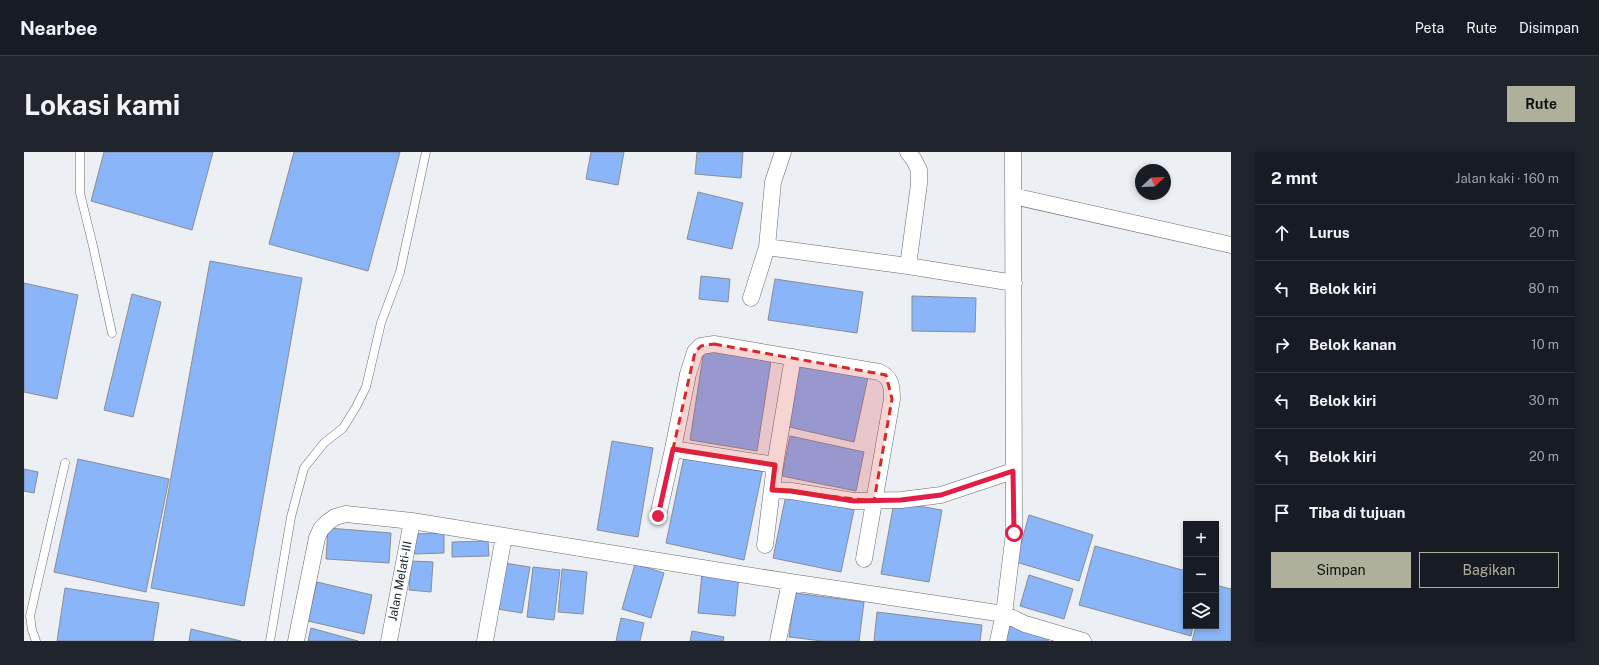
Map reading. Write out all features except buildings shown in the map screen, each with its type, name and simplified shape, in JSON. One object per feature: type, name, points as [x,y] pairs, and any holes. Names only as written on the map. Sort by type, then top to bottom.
[{"type":"street","points":[[751,298],[767,247],[773,182],[783,152]]},
{"type":"street","points":[[908,152],[919,170],[919,184],[908,266]]},
{"type":"street","points":[[998,641],[1004,614],[1014,533],[1013,152]]},
{"type":"street","points":[[1013,196],[1231,245]]},
{"type":"street","points":[[767,247],[908,266],[1014,283]]},
{"type":"street","points":[[658,516],[688,374],[695,352],[701,346],[714,344],[879,372],[886,375],[890,382],[892,399],[864,559]]},
{"type":"street","points":[[765,545],[775,465],[793,357]]},
{"type":"street","points":[[673,449],[775,465]]},
{"type":"street","points":[[772,490],[791,491],[854,501],[901,500],[941,495],[1013,471]]},
{"type":"street","points":[[296,641],[317,538],[321,529],[335,517],[346,514],[412,521],[790,582],[1004,614],[1025,624],[1083,641]]},
{"type":"street","name":"Jalan Melati-III","points":[[389,641],[412,521]]},
{"type":"street","points":[[485,641],[504,536]]},
{"type":"street","points":[[778,641],[790,582]]},
{"type":"lane","points":[[80,152],[80,193],[112,333]]},
{"type":"lane","points":[[270,641],[291,517],[304,468],[324,443],[343,428],[366,387],[381,323],[400,272],[426,152]]},
{"type":"lane","points":[[36,641],[32,630],[30,616],[66,463]]},
{"type":"highlighted area","points":[[714,344],[886,375],[892,399],[874,501],[772,490],[775,465],[673,449],[695,352],[701,346]]},
{"type":"route","points":[[658,516],[673,449],[775,465],[772,490],[791,491],[854,501],[901,500],[941,495],[1013,471],[1014,533]]}]
